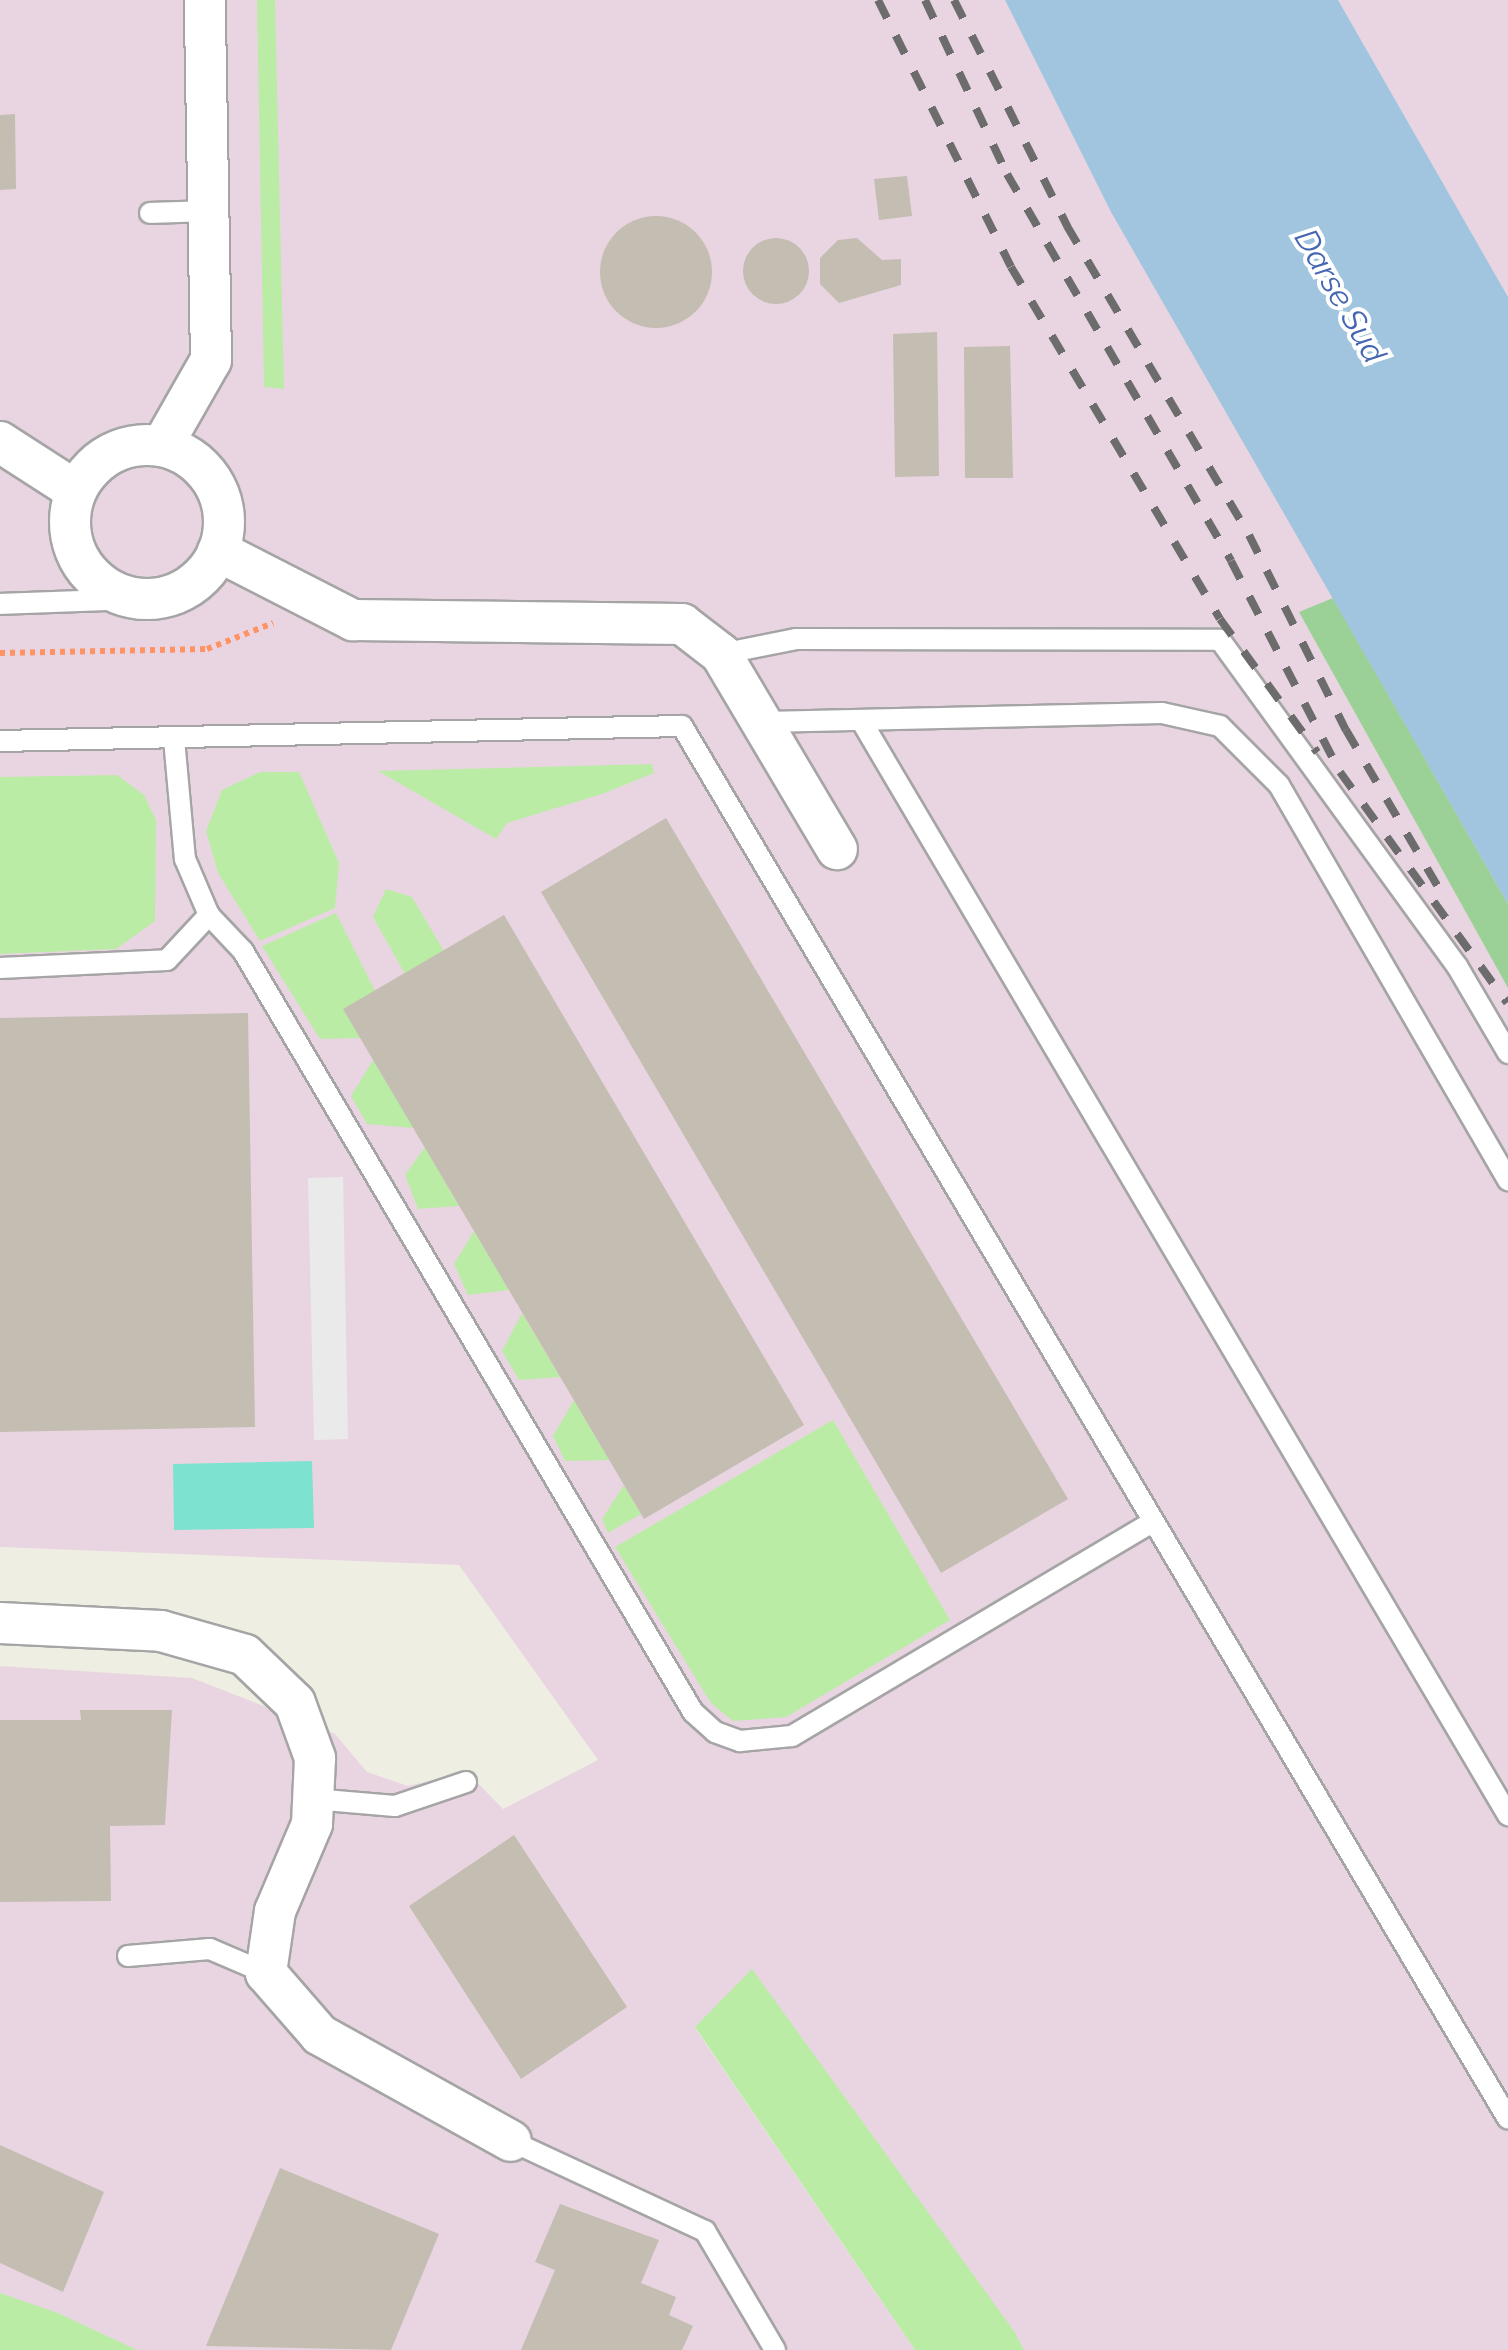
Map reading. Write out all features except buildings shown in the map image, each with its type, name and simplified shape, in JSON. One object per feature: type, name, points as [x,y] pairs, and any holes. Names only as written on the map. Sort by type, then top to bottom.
[{"type":"street","points":[[162,446],[210,360],[205,0]]},
{"type":"street","points":[[0,442],[76,490]]},
{"type":"street","points":[[162,446],[187,456],[214,486],[218,551],[186,589],[139,599],[115,593],[80,561],[70,514],[76,490],[110,454],[162,446]]},
{"type":"street","points":[[218,551],[288,594],[385,622],[682,624],[722,654],[836,849]]},
{"type":"street","points":[[0,1623],[161,1631],[245,1655],[295,1703],[315,1758],[313,1799],[275,1912],[266,1973],[320,2035],[511,2141]]},
{"type":"lane","points":[[150,213],[209,211]]},
{"type":"lane","points":[[0,583],[8,604],[139,599]]},
{"type":"lane","points":[[722,654],[796,639],[1220,640],[1457,966],[1508,1053]]},
{"type":"lane","points":[[765,722],[1162,713],[1220,726],[1278,785],[1508,1180]]},
{"type":"lane","points":[[862,722],[1508,1815]]},
{"type":"lane","points":[[0,741],[682,726],[1508,2119]]},
{"type":"lane","points":[[174,738],[185,859],[209,915],[242,951],[693,1712],[716,1732],[740,1741],[792,1736],[1152,1522]]},
{"type":"lane","points":[[0,968],[167,960],[209,915]]},
{"type":"lane","points":[[313,1799],[395,1806],[466,1782]]},
{"type":"lane","points":[[128,1956],[210,1950],[266,1973]]},
{"type":"lane","points":[[511,2141],[705,2231],[776,2350]]},
{"type":"path","points":[[0,654],[208,649],[273,623],[288,594]]},
{"type":"shaded area","points":[[0,0],[1508,0],[1508,2350],[1024,2350],[695,2028],[915,2350],[137,2350],[0,2293],[0,1666],[192,1678],[335,1734],[367,1772],[408,1786],[467,1772],[503,1809],[598,1760],[459,1565],[0,1547]]},
{"type":"shaded area","points":[[343,1177],[348,1439],[314,1440],[308,1178]]},
{"type":"shaded area","points":[[312,1461],[314,1528],[174,1530],[173,1464]]},
{"type":"green space","points":[[257,0],[275,0],[284,389],[264,387]]},
{"type":"green space","points":[[1333,598],[1508,904],[1508,988],[1299,612]]},
{"type":"green space","points":[[652,764],[654,773],[605,793],[507,823],[496,839],[378,771]]},
{"type":"green space","points":[[260,772],[299,772],[339,863],[335,908],[260,941],[218,873],[206,831],[222,790]]},
{"type":"green space","points":[[117,775],[144,795],[156,820],[155,921],[116,949],[0,954],[0,777]]},
{"type":"green space","points":[[386,889],[412,897],[444,951],[405,974],[373,917]]},
{"type":"green space","points":[[336,913],[375,991],[360,1038],[320,1039],[262,946]]},
{"type":"green space","points":[[373,1060],[414,1128],[367,1124],[351,1096]]},
{"type":"green space","points":[[425,1147],[459,1206],[418,1209],[405,1175]]},
{"type":"green space","points":[[474,1231],[509,1290],[468,1295],[454,1264]]},
{"type":"green space","points":[[522,1313],[560,1377],[519,1380],[502,1351]]},
{"type":"green space","points":[[574,1400],[609,1460],[565,1461],[553,1436]]},
{"type":"green space","points":[[833,1420],[950,1620],[786,1717],[733,1721],[711,1703],[615,1547]]},
{"type":"green space","points":[[624,1485],[641,1514],[608,1533],[602,1519]]},
{"type":"green space","points":[[752,1969],[1024,2350],[915,2350],[695,2027]]},
{"type":"green space","points":[[0,2293],[58,2313],[137,2350],[0,2350]]},
{"type":"water","name":"Darse Sud","points":[[1005,0],[1338,0],[1508,297],[1508,904],[1111,212]]},
{"type":"railway","points":[[878,0],[1011,267],[1220,619],[1317,752]]},
{"type":"railway","points":[[925,0],[1007,174],[1231,561],[1340,772],[1507,1003]]},
{"type":"railway","points":[[954,0],[1067,226],[1249,535],[1346,730],[1440,890]]}]
